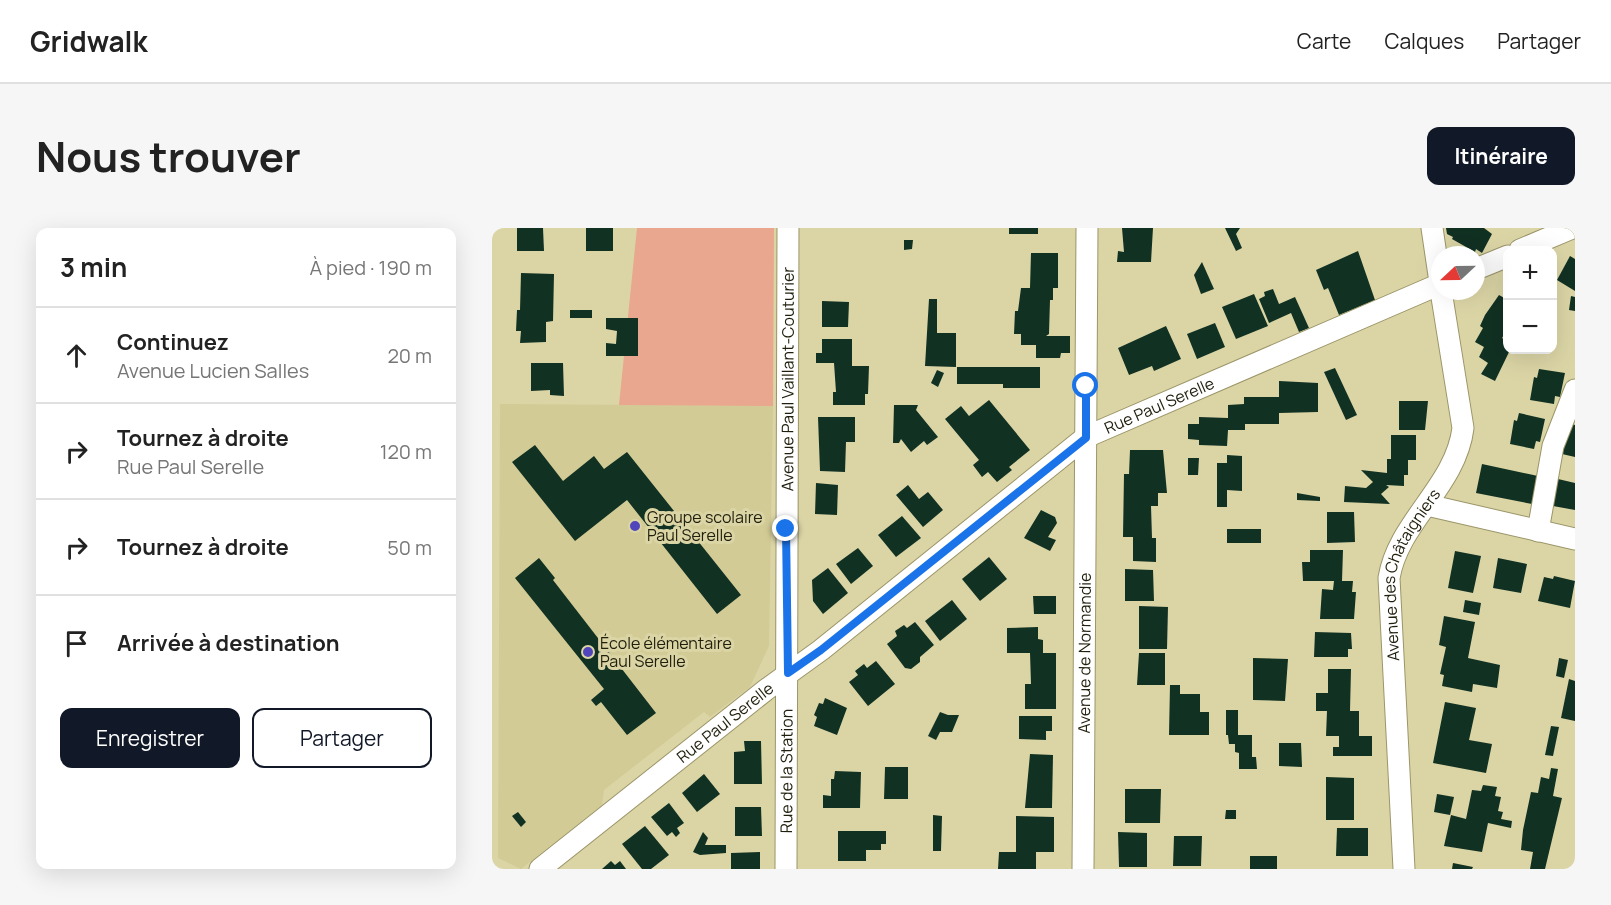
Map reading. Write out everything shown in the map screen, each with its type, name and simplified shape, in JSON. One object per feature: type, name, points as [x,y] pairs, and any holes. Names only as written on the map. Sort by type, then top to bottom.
[{"type":"street","name":"Avenue Paul Vaillant-Couturier","points":[[788,228],[788,673]]},
{"type":"street","name":"Avenue de Normandie","points":[[1083,869],[1087,228]]},
{"type":"street","points":[[1432,228],[1435,246]]},
{"type":"street","points":[[1529,246],[1572,228]]},
{"type":"street","points":[[1485,265],[1503,258]]},
{"type":"street","name":"Rue Paul Serelle","points":[[540,869],[788,673],[821,650],[1086,438],[1431,287]]},
{"type":"street","name":"Avenue des Châtaigniers","points":[[1404,869],[1389,578],[1393,556],[1458,457],[1463,428],[1442,300]]},
{"type":"street","points":[[1538,531],[1553,446],[1575,390]]},
{"type":"street","points":[[1427,505],[1575,539]]},
{"type":"street","name":"Rue de la Station","points":[[786,869],[788,673]]},
{"type":"shaded area","points":[[637,228],[774,228],[773,406],[619,405]]},
{"type":"shaded area","name":"Groupe scolaire Paul Serelle","points":[[500,404],[773,406],[769,646],[750,687],[710,717],[704,712],[604,790],[602,805],[521,869],[498,858]]},
{"type":"building","points":[[517,228],[543,228],[544,251],[517,251]]},
{"type":"building","points":[[586,228],[613,228],[613,251],[586,251]]},
{"type":"building","points":[[1009,228],[1038,228],[1038,234],[1009,234]]},
{"type":"building","points":[[1122,228],[1153,228],[1151,262],[1117,262],[1118,251],[1124,252]]},
{"type":"building","points":[[1225,228],[1240,228],[1236,234],[1242,248],[1236,251]]},
{"type":"building","points":[[1446,228],[1484,228],[1492,234],[1485,247],[1464,246],[1447,234]]},
{"type":"building","points":[[904,240],[913,240],[912,249],[904,250]]},
{"type":"building","points":[[1358,251],[1375,300],[1339,315],[1328,288],[1324,290],[1316,270]]},
{"type":"building","points":[[1031,253],[1058,253],[1058,288],[1053,288],[1053,300],[1050,300],[1049,334],[1046,336],[1070,336],[1070,353],[1061,353],[1060,358],[1036,358],[1036,345],[1021,345],[1021,334],[1014,334],[1015,311],[1018,311],[1021,288],[1030,288]]},
{"type":"building","points":[[1570,256],[1575,259],[1575,291],[1557,280]]},
{"type":"building","points":[[1202,262],[1214,289],[1201,294],[1194,275]]},
{"type":"building","points":[[521,273],[554,274],[553,321],[546,322],[546,342],[520,343],[521,331],[516,331],[517,310],[520,310]]},
{"type":"building","points":[[1273,289],[1279,304],[1295,297],[1309,328],[1299,332],[1291,313],[1269,323],[1259,299],[1265,296],[1264,292]]},
{"type":"building","points":[[1254,294],[1268,326],[1236,339],[1222,307]]},
{"type":"building","points":[[1499,295],[1503,297],[1503,354],[1508,354],[1495,381],[1481,374],[1488,363],[1479,357],[1484,347],[1475,342],[1483,328],[1480,326]]},
{"type":"building","points":[[1571,296],[1575,297],[1575,311],[1569,310]]},
{"type":"building","points":[[929,299],[937,299],[937,333],[956,333],[956,367],[925,366]]},
{"type":"building","points":[[822,301],[849,302],[848,327],[822,327]]},
{"type":"building","points":[[570,310],[592,310],[592,318],[570,318]]},
{"type":"building","points":[[606,318],[638,318],[638,356],[606,356],[606,343],[616,344],[617,331],[606,329]]},
{"type":"building","points":[[1215,323],[1225,347],[1197,359],[1187,334]]},
{"type":"building","points":[[1166,326],[1181,359],[1154,371],[1152,366],[1129,375],[1118,348]]},
{"type":"building","points":[[822,339],[852,339],[852,366],[869,366],[868,394],[865,394],[865,405],[833,405],[833,392],[836,392],[834,363],[816,363],[816,353],[822,353]]},
{"type":"building","points":[[531,363],[563,363],[564,396],[550,395],[550,390],[531,391]]},
{"type":"building","points":[[957,367],[1040,367],[1040,388],[1003,388],[1003,384],[957,384]]},
{"type":"building","points":[[1335,368],[1357,415],[1346,420],[1324,372]]},
{"type":"building","points":[[1539,369],[1565,373],[1560,397],[1555,396],[1554,404],[1530,400],[1534,377],[1537,378]]},
{"type":"building","points":[[937,370],[944,373],[938,387],[931,383]]},
{"type":"building","points":[[1279,381],[1318,383],[1318,412],[1279,413],[1279,424],[1245,424],[1245,430],[1228,430],[1227,446],[1199,445],[1199,440],[1188,439],[1188,424],[1199,424],[1199,417],[1228,418],[1228,405],[1244,404],[1244,397],[1279,397]]},
{"type":"building","points":[[989,400],[1030,450],[1009,467],[1012,470],[997,482],[988,472],[982,477],[973,465],[979,460],[945,419],[961,406],[969,416]]},
{"type":"building","points":[[1399,401],[1428,401],[1425,430],[1399,430]]},
{"type":"building","points":[[894,405],[918,405],[916,410],[938,437],[927,445],[924,441],[911,452],[901,439],[899,443],[893,443]]},
{"type":"building","points":[[1519,413],[1545,419],[1540,442],[1536,441],[1534,449],[1510,444],[1514,420],[1517,421]]},
{"type":"building","points":[[818,417],[855,417],[855,442],[846,442],[845,472],[820,471]]},
{"type":"building","points":[[1572,424],[1575,425],[1575,457],[1562,454],[1567,432],[1570,432]]},
{"type":"building","points":[[1391,435],[1416,435],[1416,460],[1408,460],[1408,475],[1404,475],[1404,486],[1386,485],[1389,487],[1381,494],[1390,504],[1344,502],[1345,486],[1366,488],[1373,482],[1361,470],[1387,473],[1387,459],[1391,459]]},
{"type":"building","points":[[535,445],[563,481],[594,456],[604,469],[627,452],[741,595],[717,614],[627,500],[575,541],[512,462]]},
{"type":"building","points":[[1130,450],[1163,450],[1167,493],[1158,493],[1158,506],[1151,506],[1152,538],[1156,538],[1156,562],[1133,561],[1133,537],[1123,537],[1124,474],[1129,474]]},
{"type":"building","points":[[1227,455],[1242,456],[1242,491],[1227,490],[1227,507],[1217,507],[1217,463],[1227,463]]},
{"type":"building","points":[[1188,458],[1199,458],[1198,475],[1188,475]]},
{"type":"building","points":[[1482,464],[1538,476],[1532,504],[1476,493]]},
{"type":"building","points":[[1558,479],[1575,483],[1575,510],[1553,506]]},
{"type":"building","points":[[816,483],[838,485],[837,515],[815,514]]},
{"type":"building","points":[[908,485],[919,499],[928,492],[943,510],[923,527],[896,495]]},
{"type":"building","points":[[1297,493],[1320,497],[1320,501],[1297,500]]},
{"type":"building","points":[[1041,510],[1055,517],[1057,523],[1048,537],[1056,540],[1050,551],[1024,538]]},
{"type":"building","points":[[1327,512],[1354,512],[1355,542],[1327,543]]},
{"type":"building","points":[[902,516],[921,538],[896,557],[878,535]]},
{"type":"building","points":[[1227,529],[1261,529],[1261,543],[1227,543]]},
{"type":"building","points":[[858,548],[873,566],[851,584],[836,564]]},
{"type":"building","points":[[1310,550],[1343,550],[1342,581],[1353,581],[1352,592],[1356,592],[1354,619],[1320,619],[1322,589],[1333,590],[1334,581],[1303,581],[1302,562],[1310,562]]},
{"type":"building","points":[[1455,551],[1481,556],[1473,593],[1448,588]]},
{"type":"building","points":[[989,557],[1007,579],[980,601],[962,579]]},
{"type":"building","points":[[539,558],[555,578],[553,580],[656,713],[627,735],[601,702],[596,706],[591,700],[604,689],[515,578]]},
{"type":"building","points":[[1498,558],[1527,564],[1521,593],[1493,588]]},
{"type":"building","points":[[828,568],[848,593],[823,614],[813,601],[812,580]]},
{"type":"building","points":[[1125,569],[1153,570],[1154,601],[1125,601]]},
{"type":"building","points":[[1554,576],[1575,581],[1570,608],[1538,601],[1544,577],[1553,579]]},
{"type":"building","points":[[1033,596],[1056,596],[1056,614],[1034,614]]},
{"type":"building","points":[[952,600],[967,619],[940,641],[925,621]]},
{"type":"building","points":[[1465,600],[1481,603],[1479,615],[1463,612]]},
{"type":"building","points":[[1139,606],[1168,607],[1167,649],[1139,649]]},
{"type":"building","points":[[1444,616],[1475,622],[1468,658],[1500,665],[1497,688],[1473,684],[1472,692],[1442,686],[1444,675],[1440,674],[1446,647],[1439,645]]},
{"type":"building","points":[[915,622],[934,645],[920,657],[920,662],[911,669],[905,668],[887,644],[897,636],[895,631],[904,625],[907,628]]},
{"type":"building","points":[[1038,627],[1038,639],[1043,640],[1043,653],[1056,653],[1056,709],[1025,709],[1025,684],[1031,684],[1030,653],[1007,653],[1007,628]]},
{"type":"building","points":[[1315,632],[1351,633],[1352,649],[1348,649],[1348,657],[1314,657]]},
{"type":"building","points":[[1139,653],[1165,653],[1165,685],[1137,685]]},
{"type":"building","points":[[1253,658],[1288,659],[1285,701],[1253,700]]},
{"type":"building","points":[[1559,658],[1568,660],[1564,678],[1556,676]]},
{"type":"building","points":[[876,661],[895,684],[868,706],[849,682],[858,675],[855,671],[864,664],[867,668]]},
{"type":"building","points":[[1328,669],[1351,669],[1350,711],[1359,711],[1359,736],[1372,736],[1372,756],[1333,756],[1333,747],[1339,747],[1339,736],[1326,736],[1327,711],[1316,711],[1316,693],[1328,693]]},
{"type":"building","points":[[1569,679],[1575,681],[1575,721],[1561,718]]},
{"type":"building","points":[[1170,685],[1180,685],[1180,694],[1200,694],[1200,712],[1209,712],[1209,735],[1169,735]]},
{"type":"building","points":[[825,698],[847,708],[837,735],[814,726],[817,717],[814,715],[819,703],[823,704]]},
{"type":"building","points":[[1445,702],[1476,708],[1469,740],[1492,744],[1486,773],[1433,763]]},
{"type":"building","points":[[1226,710],[1238,710],[1238,735],[1252,735],[1252,757],[1256,757],[1257,769],[1239,769],[1239,753],[1235,752],[1235,744],[1229,744],[1228,735],[1226,735]]},
{"type":"building","points":[[940,712],[959,715],[952,732],[940,732],[936,740],[928,736]]},
{"type":"building","points":[[1019,716],[1052,716],[1052,731],[1046,731],[1046,740],[1019,739]]},
{"type":"building","points":[[1551,726],[1559,727],[1553,756],[1545,755]]},
{"type":"building","points":[[744,741],[761,741],[762,784],[734,784],[734,752],[745,751]]},
{"type":"building","points":[[1279,743],[1301,743],[1302,767],[1279,766]]},
{"type":"building","points":[[1030,754],[1053,755],[1052,808],[1025,808]]},
{"type":"building","points":[[885,767],[908,767],[908,799],[884,799]]},
{"type":"building","points":[[1551,768],[1558,769],[1553,796],[1562,798],[1545,869],[1530,869],[1533,852],[1521,850],[1523,830],[1531,792],[1538,793],[1541,777],[1549,779]]},
{"type":"building","points":[[835,771],[861,772],[860,808],[823,808],[823,795],[831,796],[831,779],[834,779]]},
{"type":"building","points":[[704,774],[720,794],[697,812],[682,793]]},
{"type":"building","points":[[1326,777],[1354,778],[1354,820],[1326,820]]},
{"type":"building","points":[[1483,785],[1497,787],[1495,796],[1501,797],[1498,811],[1503,812],[1501,819],[1512,821],[1511,828],[1488,823],[1482,852],[1444,846],[1451,815],[1466,819],[1472,790],[1481,791]]},
{"type":"building","points":[[1125,789],[1161,789],[1160,823],[1125,823]]},
{"type":"building","points":[[1437,794],[1454,797],[1450,815],[1434,812]]},
{"type":"building","points":[[669,803],[684,823],[677,828],[680,833],[676,837],[672,832],[667,836],[651,817]]},
{"type":"building","points":[[735,807],[761,807],[762,836],[735,836]]},
{"type":"building","points":[[1226,810],[1236,810],[1236,819],[1225,819]]},
{"type":"building","points":[[518,812],[526,822],[521,827],[512,816]]},
{"type":"building","points":[[933,815],[942,816],[941,851],[933,851]]},
{"type":"building","points":[[1016,816],[1054,817],[1054,852],[1036,852],[1036,869],[998,869],[999,852],[1016,852]]},
{"type":"building","points":[[645,826],[669,855],[651,869],[642,869],[622,844]]},
{"type":"building","points":[[1337,828],[1368,828],[1368,856],[1336,856]]},
{"type":"building","points":[[838,831],[886,831],[886,844],[881,844],[881,850],[866,850],[866,861],[838,861]]},
{"type":"building","points":[[703,832],[708,838],[705,845],[726,845],[726,853],[700,855],[693,852]]},
{"type":"building","points":[[1118,832],[1147,833],[1147,867],[1119,867]]},
{"type":"building","points":[[1174,836],[1202,836],[1201,866],[1173,866]]},
{"type":"building","points":[[760,852],[760,869],[731,869],[731,853]]},
{"type":"building","points":[[1250,856],[1277,856],[1277,869],[1250,869]]},
{"type":"building","points":[[611,861],[615,865],[620,861],[626,869],[602,869]]},
{"type":"building","points":[[1453,863],[1473,867],[1472,869],[1452,869]]},
{"type":"place","name":"Groupe scolaire Paul Serelle","points":[[635,526]]},
{"type":"place","name":"École élémentaire Paul Serelle","points":[[588,652]]},
{"type":"route","points":[[786,529],[788,673],[821,650],[1086,438],[1086,386]]}]
